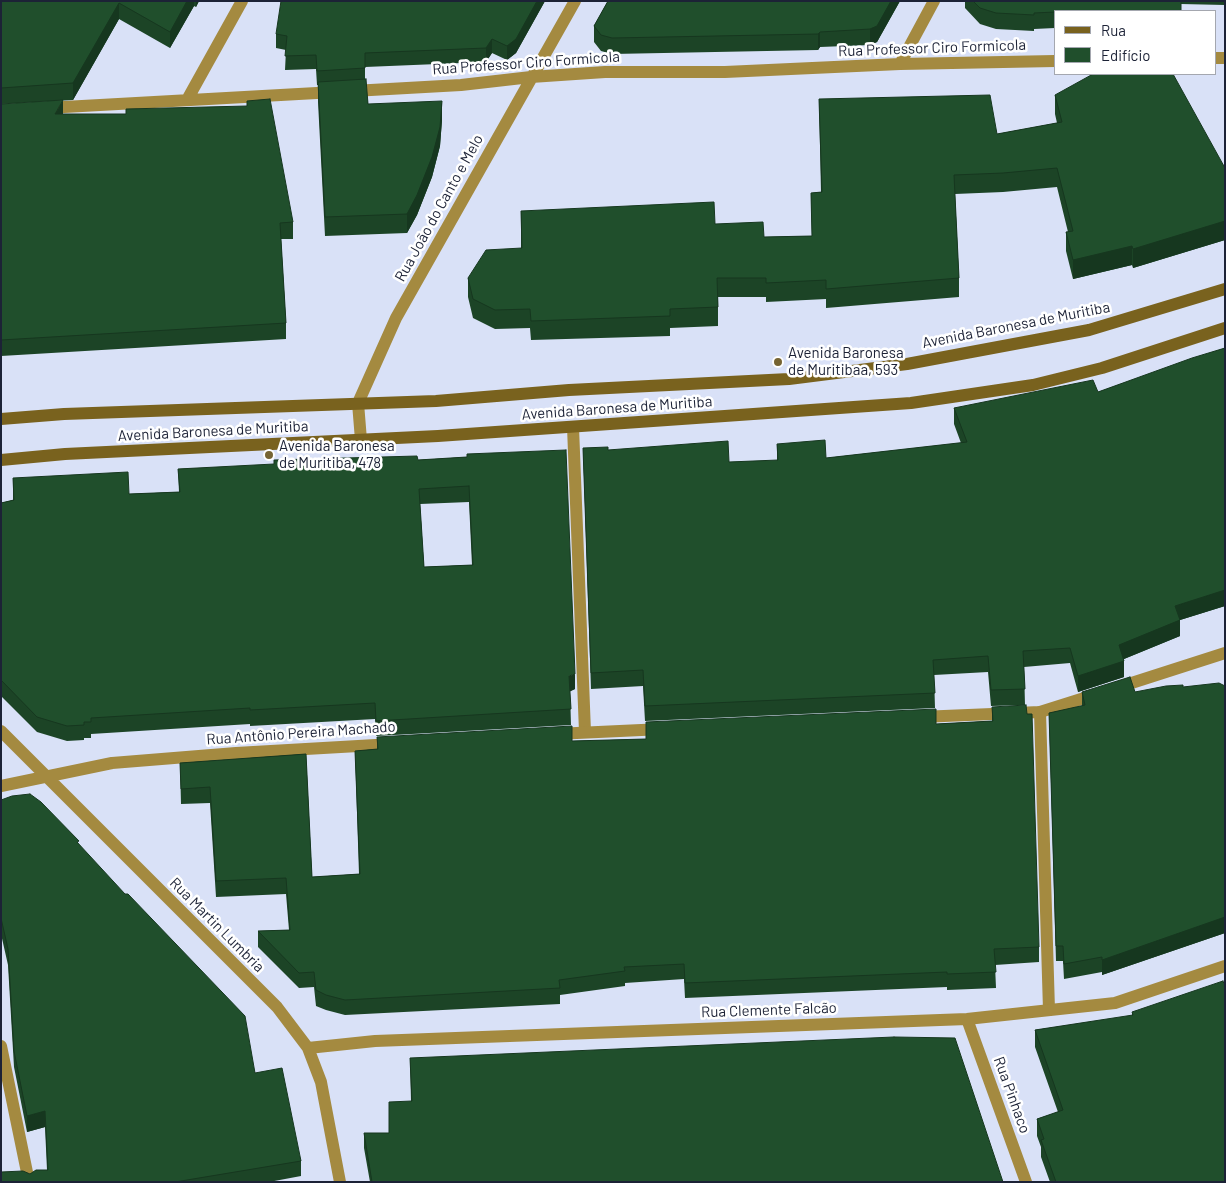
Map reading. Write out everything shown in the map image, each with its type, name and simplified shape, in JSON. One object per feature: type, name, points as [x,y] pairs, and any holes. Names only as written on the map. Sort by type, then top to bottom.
[{"type":"main road","name":"Avenida Baronesa de Muritiba","points":[[1,419],[436,401],[569,390],[789,379],[907,364],[1089,330],[1225,289]]},
{"type":"main road","name":"Avenida Baronesa de Muritiba","points":[[1,460],[65,454],[361,440],[573,427],[911,403],[1033,385],[1102,368],[1225,328]]},
{"type":"street","points":[[187,100],[242,1]]},
{"type":"street","name":"Rua João do Canto e Melo","points":[[361,440],[358,403],[396,318],[574,1]]},
{"type":"street","points":[[900,64],[934,1]]},
{"type":"street","name":"Rua Professor Ciro Formicola","points":[[30,109],[461,86],[531,77],[605,72],[725,72],[900,64],[1054,61]]},
{"type":"street","points":[[573,427],[585,732]]},
{"type":"street","points":[[912,718],[1040,712],[1222,656]]},
{"type":"street","points":[[1040,712],[1049,1010]]},
{"type":"street","points":[[545,735],[674,728]]},
{"type":"street","name":"Rua Martin Lumbria","points":[[1,731],[44,777],[276,1007],[308,1048],[321,1082],[340,1182]]},
{"type":"street","name":"Rua Antônio Pereira Machado","points":[[1,786],[112,763],[236,753],[406,743]]},
{"type":"street","name":"Rua Clemente Falcão","points":[[308,1048],[376,1041],[967,1019],[1115,1003],[1225,966]]},
{"type":"street","name":"Rua Pinhaco","points":[[967,1019],[1026,1182]]},
{"type":"street","points":[[1,1046],[29,1182]]},
{"type":"building","points":[[1,1],[187,1],[170,32],[119,3],[73,83],[1,88]]},
{"type":"building","points":[[281,1],[537,1],[516,39],[507,46],[492,39],[486,48],[365,53],[365,68],[317,71],[316,55],[285,56],[287,36],[276,34]]},
{"type":"building","points":[[608,1],[891,1],[877,26],[870,29],[820,32],[818,34],[612,38],[601,35],[594,26]]},
{"type":"building","points":[[973,1],[1181,1],[1181,10],[1054,10],[1054,12],[1034,13],[1034,15],[996,13],[980,8]]},
{"type":"building","points":[[1091,75],[1174,75],[1225,168],[1225,221],[1133,249],[1132,246],[1073,260],[1066,232],[1073,231],[1057,168],[954,175],[959,278],[826,289],[826,280],[766,283],[766,278],[717,278],[718,307],[670,309],[670,316],[531,321],[530,309],[495,310],[473,299],[468,278],[486,250],[522,248],[521,211],[714,202],[715,224],[763,222],[764,237],[812,236],[811,193],[822,192],[819,99],[990,95],[997,134],[1062,122],[1055,95]]},
{"type":"building","points":[[366,79],[368,104],[442,101],[440,127],[432,157],[417,195],[407,214],[325,217],[318,82]]},
{"type":"building","points":[[270,99],[293,222],[280,223],[286,323],[1,340],[1,104],[63,100],[55,114],[126,114],[126,109],[247,106],[247,101]]},
{"type":"building","points":[[1225,348],[1225,590],[1175,606],[1180,620],[1119,645],[1124,661],[1078,676],[1070,648],[1023,651],[1025,689],[991,690],[988,656],[933,660],[935,693],[645,706],[643,670],[591,673],[583,448],[608,447],[608,450],[728,441],[729,462],[778,460],[777,444],[825,440],[826,458],[967,442],[954,408],[1093,380],[1098,392]]},
{"type":"building","points":[[566,450],[575,674],[569,676],[571,709],[376,721],[375,703],[250,710],[250,708],[91,718],[91,722],[84,722],[84,725],[67,726],[37,717],[1,680],[1,503],[14,500],[13,478],[128,472],[129,494],[180,492],[178,469],[274,464],[274,460],[417,456],[418,460],[467,457],[467,454]],"holes":[[[469,486],[473,565],[424,567],[419,489]]]},
{"type":"building","points":[[1130,677],[1135,692],[1166,686],[1183,685],[1183,687],[1219,683],[1225,686],[1225,917],[1102,960],[1102,957],[1064,964],[1063,946],[1056,946],[1049,713],[1085,705],[1082,692]]},
{"type":"building","points":[[1026,705],[1027,714],[1032,714],[1039,947],[994,949],[996,972],[947,974],[947,972],[685,983],[684,964],[624,967],[625,971],[559,980],[560,988],[345,1000],[316,990],[314,972],[299,973],[258,931],[290,930],[286,878],[216,881],[210,787],[181,789],[180,763],[306,754],[312,877],[360,874],[355,751],[378,749],[377,737],[572,726],[572,741],[646,739],[646,722],[936,709],[936,724],[993,721],[992,707]]},
{"type":"building","points":[[30,794],[41,802],[79,841],[77,842],[125,894],[128,894],[245,1016],[255,1073],[282,1068],[301,1161],[175,1182],[1,1182],[1,1172],[23,1171],[30,1174],[36,1170],[48,1170],[45,1111],[27,1116],[14,1051],[8,949],[1,918],[1,800],[12,796]]},
{"type":"building","points":[[1223,981],[1225,984],[1225,1182],[1056,1182],[1041,1140],[1044,1139],[1037,1119],[1063,1110],[1035,1030],[1133,1015],[1132,1012]]},
{"type":"building","points":[[894,1037],[955,1038],[1003,1182],[372,1182],[364,1133],[389,1133],[389,1102],[412,1101],[410,1058]]},
{"type":"place","name":"Avenida Baronesa de Muritibaa, 593","points":[[778,362]]},
{"type":"place","name":"Avenida Baronesa de Muritiba, 478","points":[[269,455]]}]
